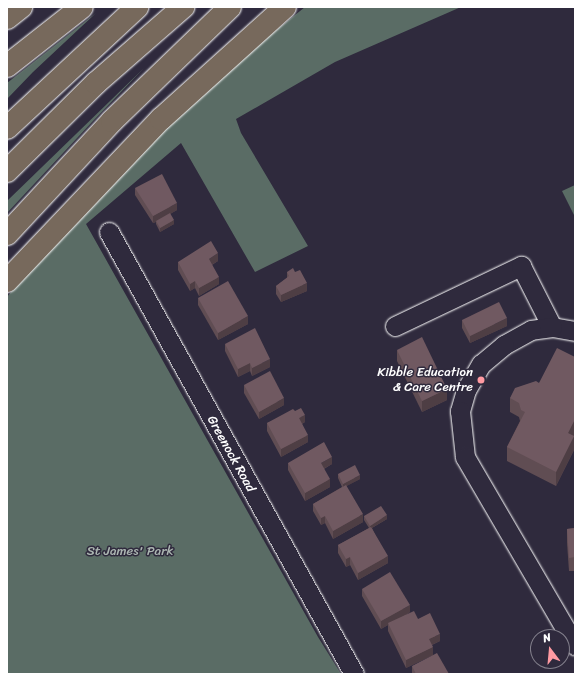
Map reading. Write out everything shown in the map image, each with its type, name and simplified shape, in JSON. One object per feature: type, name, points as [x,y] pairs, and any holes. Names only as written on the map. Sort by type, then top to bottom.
[{"type":"highway","points":[[7,18],[21,7]]},
{"type":"highway","points":[[7,66],[82,7]]},
{"type":"highway","points":[[7,128],[137,7]]},
{"type":"highway","points":[[7,171],[96,83],[183,7]]},
{"type":"highway","points":[[7,234],[134,99],[230,7]]},
{"type":"highway","points":[[7,281],[161,119],[285,7]]},
{"type":"street","name":"Greenock Road","points":[[109,232],[354,674]]},
{"type":"street","points":[[395,326],[521,266],[552,327]]},
{"type":"street","points":[[575,331],[552,327],[531,330],[504,345],[480,364],[466,390],[460,411],[465,458],[575,645]]},
{"type":"green space","name":"St James' Park","points":[[305,7],[461,7],[335,62],[236,119],[241,133],[308,246],[255,272],[181,143],[86,224],[318,637],[341,674],[7,674],[7,297],[47,248],[213,81]]},
{"type":"green space","points":[[96,13],[33,72],[7,99],[7,83]]},
{"type":"green space","points":[[144,68],[92,122],[7,213],[7,201]]},
{"type":"green space","points":[[575,185],[575,217],[562,191]]},
{"type":"building","points":[[162,174],[177,203],[153,216],[135,188]]},
{"type":"building","points":[[170,213],[174,220],[160,228],[156,221]]},
{"type":"building","points":[[211,241],[218,253],[209,259],[219,277],[199,288],[195,281],[190,284],[178,262]]},
{"type":"building","points":[[293,268],[295,272],[300,270],[307,283],[281,295],[276,286],[289,276],[287,272]]},
{"type":"building","points":[[228,281],[248,316],[218,333],[198,298]]},
{"type":"building","points":[[499,302],[507,318],[470,336],[462,320]]},
{"type":"building","points":[[255,328],[270,359],[252,368],[250,363],[238,369],[225,344]]},
{"type":"building","points":[[422,337],[447,389],[422,401],[397,350]]},
{"type":"building","points":[[557,348],[575,357],[575,419],[568,433],[574,436],[556,472],[507,447],[525,412],[521,410],[519,403],[510,398],[515,388],[536,381],[539,383]]},
{"type":"building","points":[[270,371],[284,398],[259,412],[244,385]]},
{"type":"building","points":[[301,408],[305,415],[299,418],[308,435],[281,449],[267,423],[293,409],[295,411]]},
{"type":"building","points":[[324,442],[332,457],[321,463],[330,479],[305,493],[288,463]]},
{"type":"building","points":[[355,465],[360,475],[343,484],[338,474]]},
{"type":"building","points":[[346,485],[363,514],[333,531],[325,516],[321,518],[313,504]]},
{"type":"building","points":[[381,506],[387,515],[370,526],[364,516]]},
{"type":"building","points":[[371,527],[388,556],[358,573],[350,557],[346,559],[338,545]]},
{"type":"building","points":[[575,528],[575,557],[569,558],[567,529]]},
{"type":"building","points":[[390,572],[410,605],[381,621],[362,589]]},
{"type":"building","points":[[414,611],[418,619],[430,613],[440,634],[429,639],[433,647],[406,660],[388,623]]},
{"type":"building","points":[[437,653],[449,674],[416,674],[412,666]]},
{"type":"place","name":"Kibble Education & Care Centre","points":[[481,380]]}]
